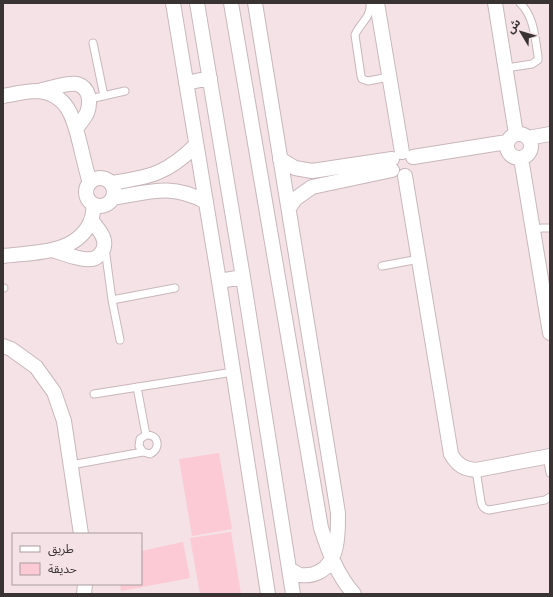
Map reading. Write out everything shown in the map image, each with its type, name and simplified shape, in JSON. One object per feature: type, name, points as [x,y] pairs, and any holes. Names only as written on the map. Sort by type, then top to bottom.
[{"type":"street","points":[[173,3],[219,281],[268,594]]},
{"type":"street","points":[[197,3],[243,277],[293,594]]},
{"type":"street","points":[[231,3],[254,130],[321,528],[332,560],[354,594]]},
{"type":"street","points":[[256,3],[280,160],[338,513],[336,544],[332,560],[324,570],[313,575],[300,575],[289,569]]},
{"type":"street","points":[[377,3],[451,454],[460,466],[476,470],[549,456]]},
{"type":"street","points":[[495,3],[518,142],[511,155],[516,158],[521,158],[550,333]]},
{"type":"street","points":[[186,83],[210,78]]},
{"type":"street","points":[[3,96],[37,92],[76,84],[86,90],[90,99],[87,113],[76,129]]},
{"type":"street","points":[[37,92],[48,94],[59,99],[68,108],[73,118],[90,183]]},
{"type":"street","points":[[254,130],[275,126]]},
{"type":"street","points":[[289,208],[295,199],[312,187],[403,163],[518,142],[550,134]]},
{"type":"street","points":[[518,142],[550,144]]},
{"type":"street","points":[[111,183],[146,177],[160,172],[186,155],[196,145]]},
{"type":"street","points":[[280,160],[295,168],[312,171],[403,163]]},
{"type":"street","points":[[114,198],[114,188],[108,180],[98,178],[90,183],[86,189],[86,195],[89,201],[100,207],[105,206],[114,198],[163,190],[178,191],[193,195],[206,202]]},
{"type":"street","points":[[3,256],[52,250],[64,247],[76,241],[85,231],[91,220],[94,205]]},
{"type":"street","points":[[52,250],[83,259],[92,259],[101,254],[105,246],[103,235],[91,220]]},
{"type":"street","points":[[219,281],[243,277]]},
{"type":"street","points":[[3,346],[11,349],[36,368],[54,392],[64,421],[81,533]]},
{"type":"lane","points":[[370,3],[369,13],[357,30],[355,36],[361,76],[365,81],[389,77]]},
{"type":"lane","points":[[506,68],[532,64],[538,60],[531,19],[528,12],[520,3]]},
{"type":"lane","points":[[93,43],[104,96]]},
{"type":"lane","points":[[90,99],[126,92]]},
{"type":"lane","points":[[533,229],[550,228]]},
{"type":"lane","points":[[105,246],[112,300],[120,340]]},
{"type":"lane","points":[[382,266],[419,259]]},
{"type":"lane","points":[[112,300],[175,288]]},
{"type":"lane","points":[[94,394],[233,372]]},
{"type":"lane","points":[[137,387],[146,435]]},
{"type":"lane","points":[[70,465],[143,452],[147,454],[154,452],[158,446],[156,439],[150,434],[140,439],[139,446],[143,452]]},
{"type":"lane","points":[[549,456],[550,473]]},
{"type":"lane","points":[[476,470],[481,502],[485,509],[489,510],[545,500],[550,497]]},
{"type":"green space","points":[[219,453],[232,529],[192,536],[179,459]]},
{"type":"green space","points":[[231,532],[241,594],[200,594],[190,538]]},
{"type":"green space","points":[[183,542],[190,578],[121,591],[120,585],[142,585],[142,551]]}]
